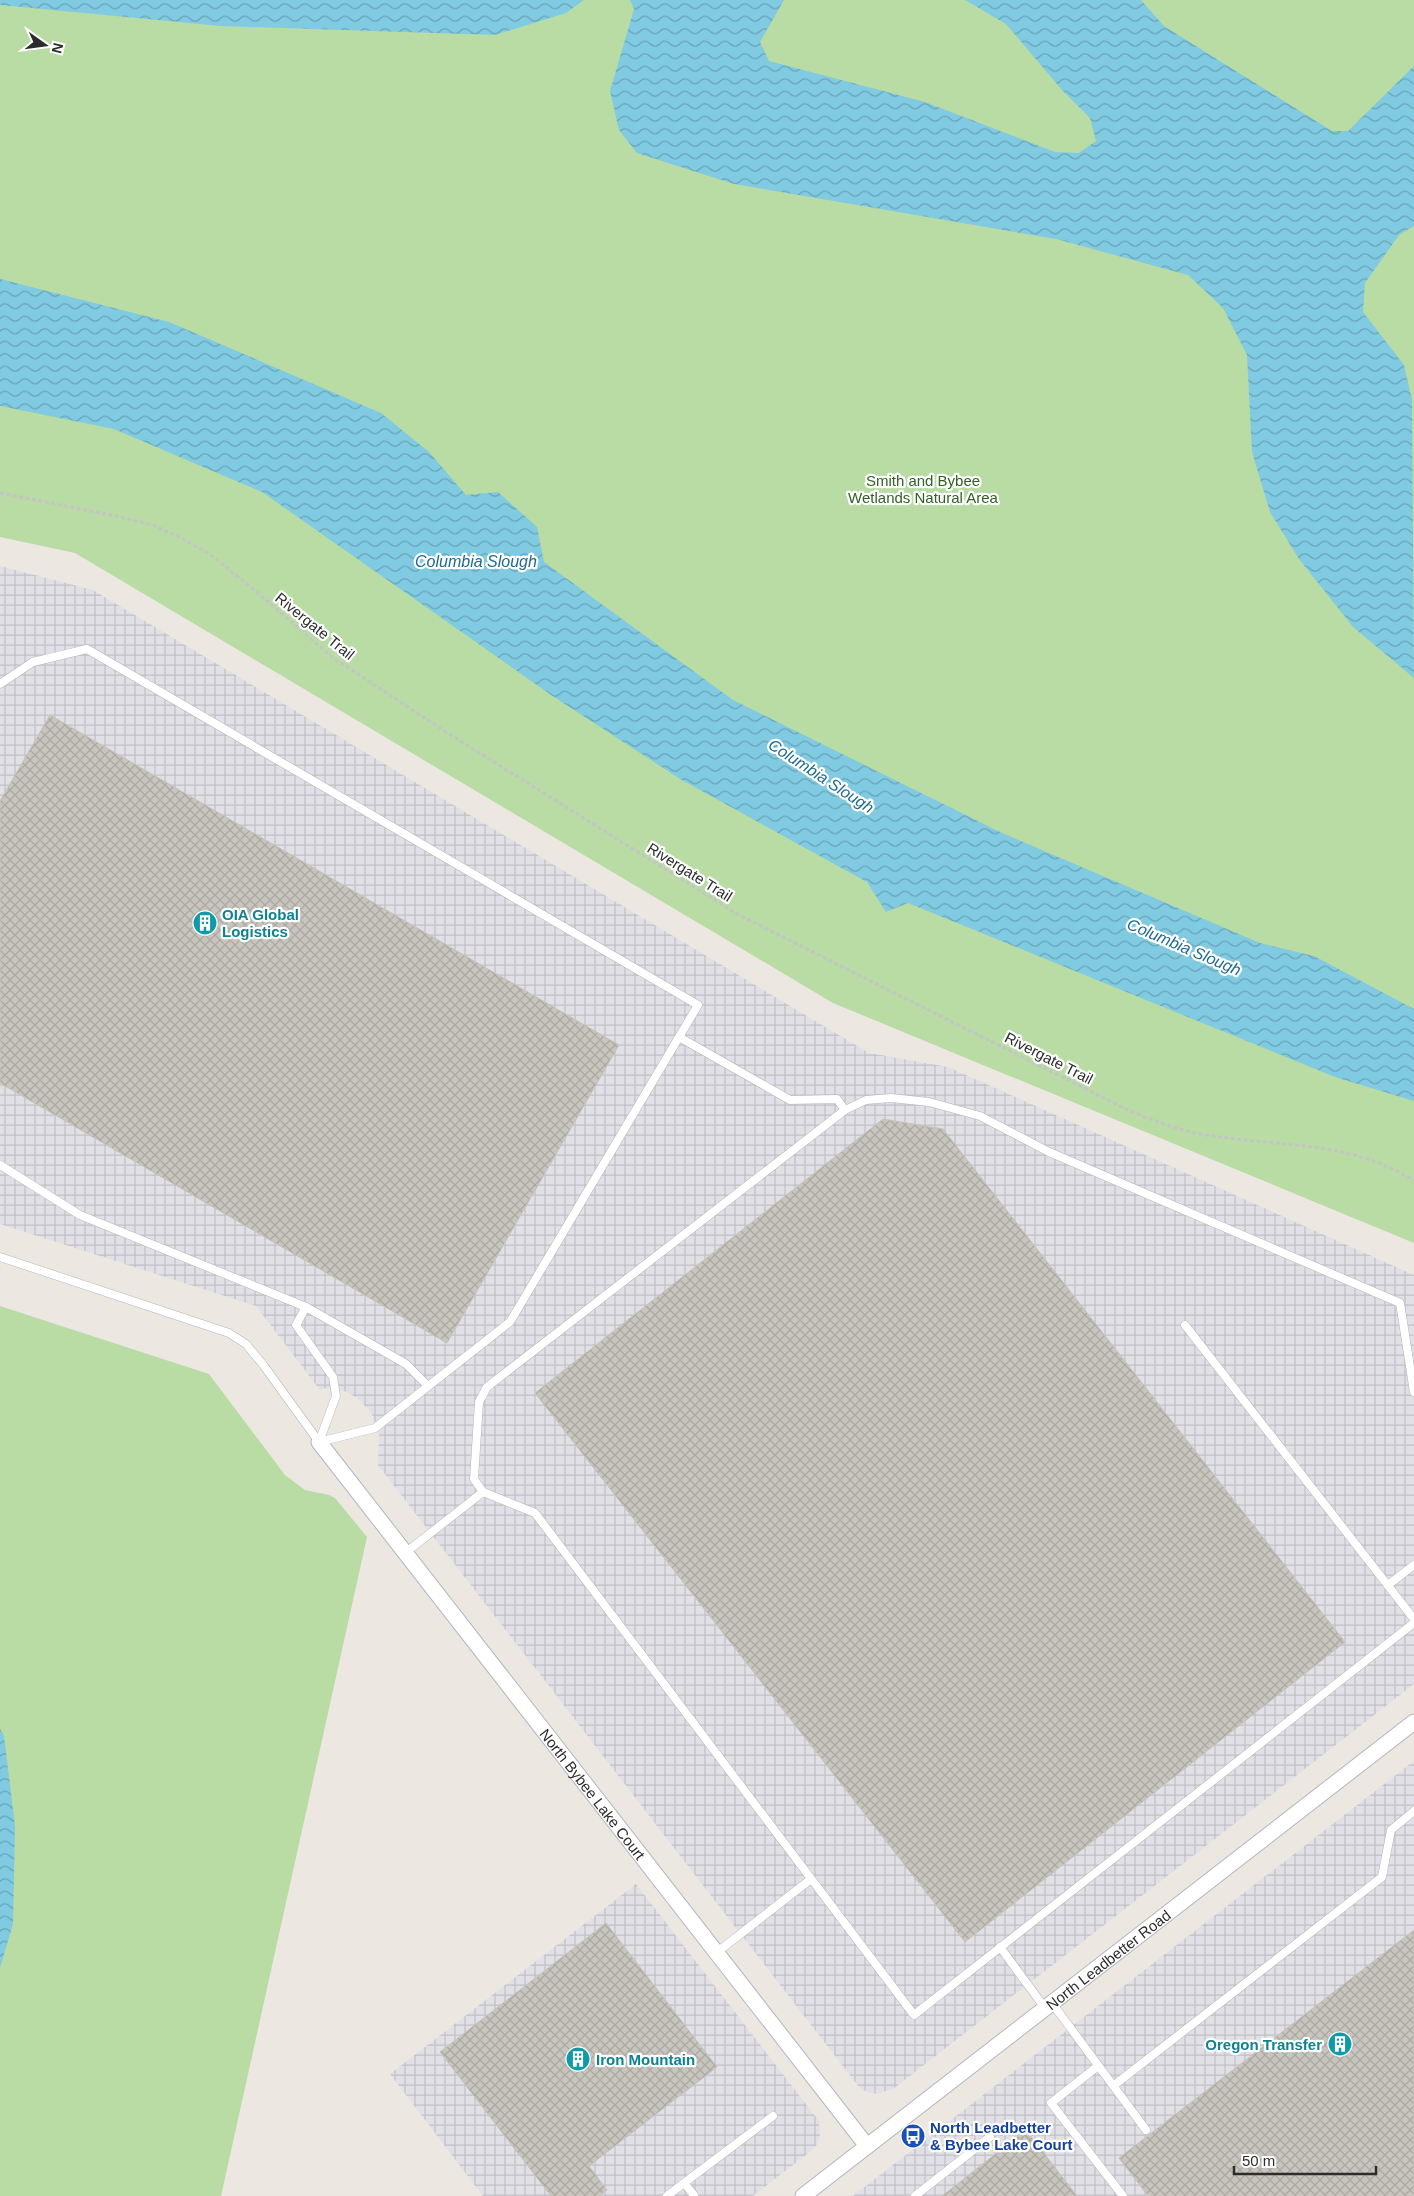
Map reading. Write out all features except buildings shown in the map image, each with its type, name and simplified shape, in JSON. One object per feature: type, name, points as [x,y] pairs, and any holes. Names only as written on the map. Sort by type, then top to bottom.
[{"type":"street","name":"North Bybee Lake Court","points":[[319,1442],[867,2146]]},
{"type":"street","name":"North Leadbetter Road","points":[[803,2196],[1414,1722]]},
{"type":"lane","points":[[0,684],[34,662],[87,649],[698,1005],[510,1322],[375,1428],[319,1442]]},
{"type":"lane","points":[[679,1037],[790,1100],[837,1100],[845,1110]]},
{"type":"lane","points":[[1414,1392],[1400,1303],[1049,1152],[980,1116],[929,1102],[891,1098],[866,1100],[845,1110],[487,1387],[479,1402],[474,1452],[474,1479],[483,1492],[536,1513],[914,2014],[1414,1623]]},
{"type":"lane","points":[[0,1165],[80,1215],[306,1307],[406,1364],[428,1386]]},
{"type":"lane","points":[[0,1257],[229,1333],[246,1344],[319,1442]]},
{"type":"lane","points":[[306,1307],[296,1325],[333,1377],[336,1396],[319,1442]]},
{"type":"lane","points":[[1185,1326],[1414,1619]]},
{"type":"lane","points":[[405,1553],[483,1492]]},
{"type":"lane","points":[[1388,1585],[1414,1565]]},
{"type":"lane","points":[[1113,2086],[1382,1877],[1391,1830],[1414,1812]]},
{"type":"lane","points":[[716,1953],[811,1879]]},
{"type":"lane","points":[[1000,1947],[1098,2066],[1146,2130]]},
{"type":"lane","points":[[1098,2066],[1050,2103],[1123,2196]]},
{"type":"lane","points":[[667,2196],[774,2116]]},
{"type":"lane","points":[[916,2196],[990,2137]]},
{"type":"lane","points":[[684,2183],[697,2195]]},
{"type":"path","name":"Rivergate Trail","points":[[0,494],[111,515],[152,525],[181,538],[208,553],[251,587],[332,657],[442,730],[737,914],[1130,1111],[1171,1127],[1204,1135],[1357,1154],[1399,1171],[1414,1181]]},
{"type":"shaded area","points":[[0,566],[93,590],[869,1053],[948,1067],[1414,1275],[1414,1684],[893,2089],[876,2094],[867,2092],[859,2087],[378,1465],[379,1435],[372,1414],[358,1398],[344,1391],[326,1388],[320,1390],[256,1306],[0,1224]]},
{"type":"shaded area","points":[[1414,1761],[1414,2196],[853,2196]]},
{"type":"shaded area","points":[[636,1884],[819,2121],[820,2135],[818,2143],[811,2151],[753,2196],[483,2196],[390,2074]]},
{"type":"green space","name":"Smith and Bybee Wetlands Natural Area","points":[[0,0],[1414,0],[1414,1243],[833,1003],[75,553],[0,537]]},
{"type":"green space","points":[[0,1306],[209,1374],[285,1475],[305,1490],[335,1498],[367,1537],[221,2196],[0,2196]]},
{"type":"water","points":[[0,0],[584,0],[566,13],[495,35],[221,26],[0,5]]},
{"type":"water","points":[[630,0],[784,0],[760,42],[769,61],[925,102],[1055,152],[1079,153],[1096,141],[1090,118],[1062,90],[1006,24],[965,0],[1141,0],[1164,26],[1332,131],[1348,131],[1414,66],[1414,226],[1399,235],[1365,283],[1363,312],[1404,365],[1412,400],[1414,678],[1353,627],[1299,559],[1270,512],[1252,452],[1247,355],[1223,308],[1188,275],[1056,239],[734,184],[637,153],[619,130],[610,91],[634,9]]},
{"type":"water","name":"Columbia Slough","points":[[0,279],[169,322],[381,413],[429,452],[466,495],[498,492],[537,527],[544,562],[733,700],[1002,833],[1260,943],[1314,956],[1414,1009],[1414,1101],[1335,1077],[908,903],[886,912],[867,882],[680,779],[554,697],[262,492],[114,429],[0,406]]},
{"type":"water","points":[[0,1729],[4,1736],[15,1826],[13,1924],[0,1968]]},
{"type":"place","name":"OIA Global Logistics","points":[[205,923]]},
{"type":"place","name":"Oregon Transfer","points":[[1340,2044]]},
{"type":"place","name":"Iron Mountain","points":[[578,2059]]},
{"type":"place","name":"North Leadbetter & Bybee Lake Court","points":[[913,2136]]}]
